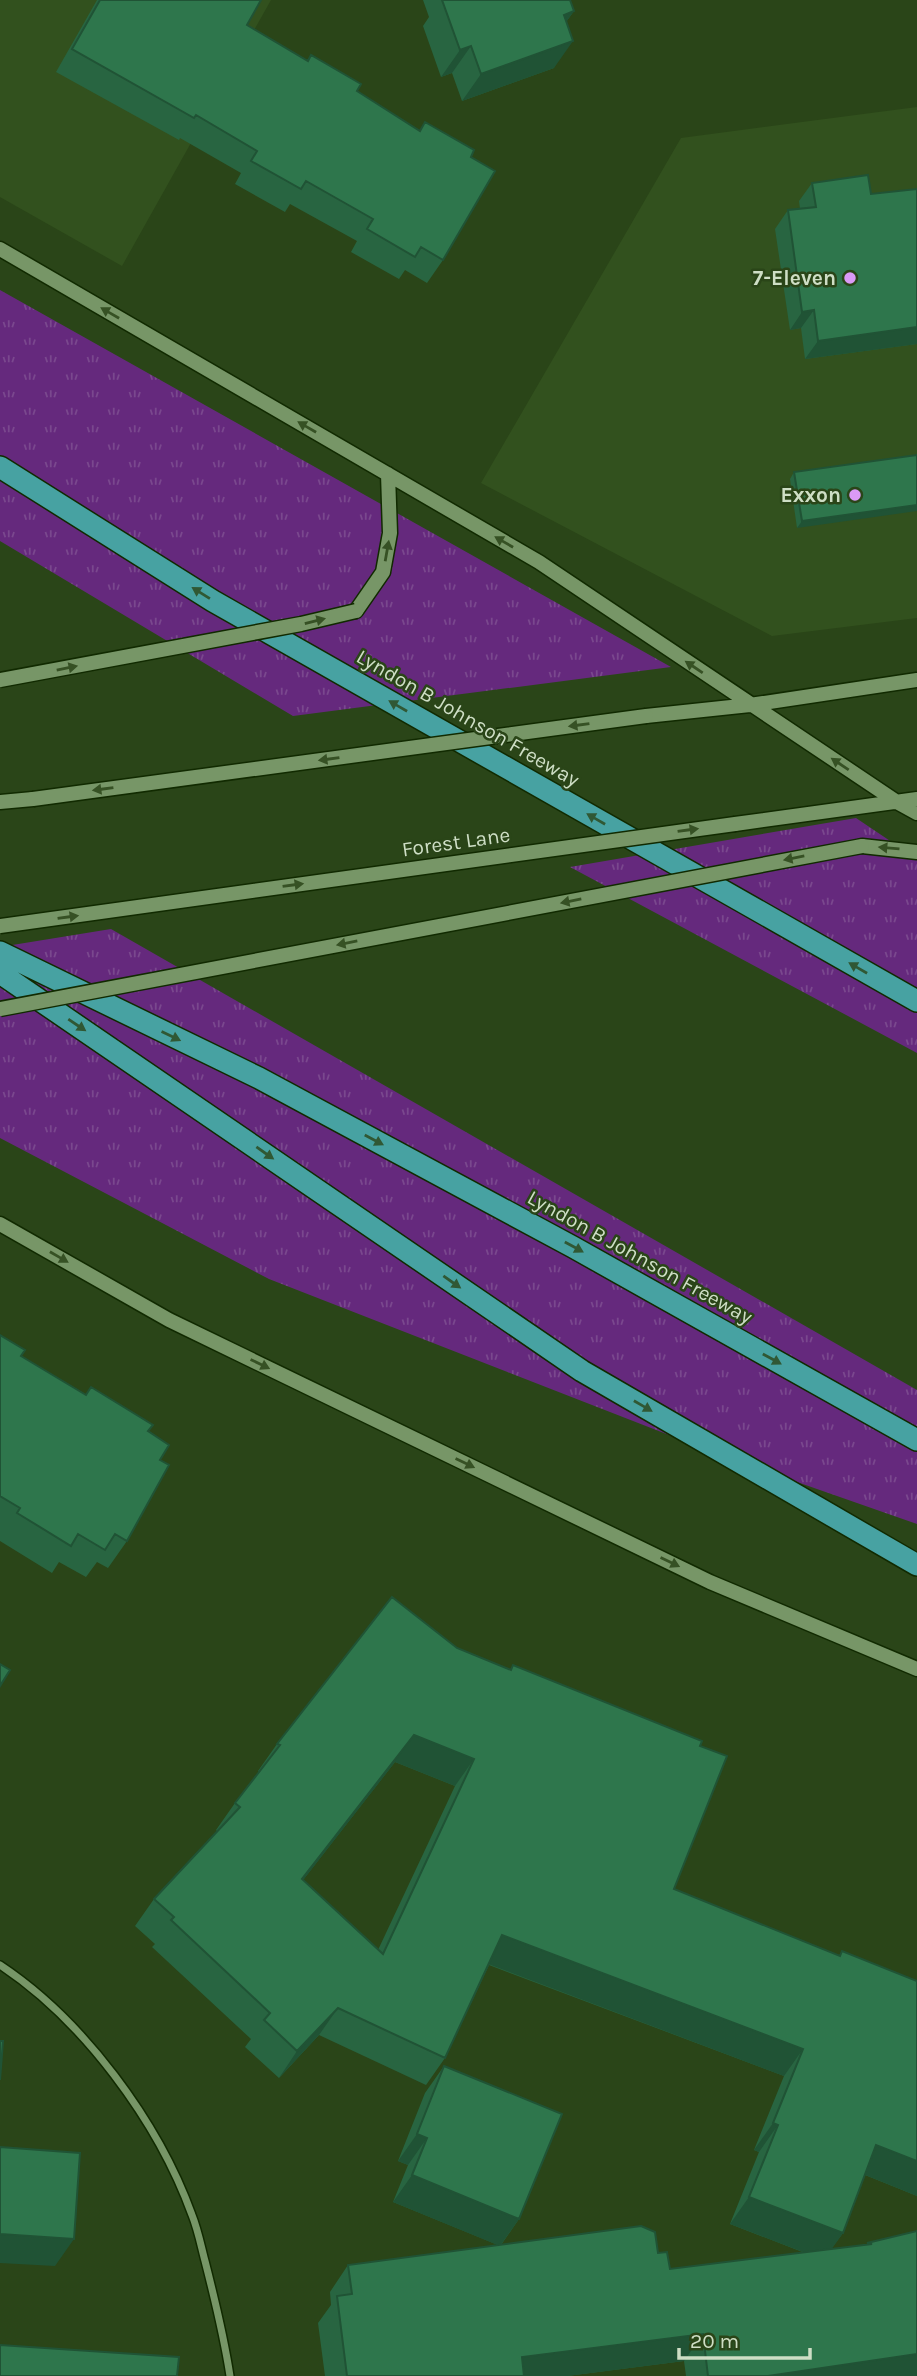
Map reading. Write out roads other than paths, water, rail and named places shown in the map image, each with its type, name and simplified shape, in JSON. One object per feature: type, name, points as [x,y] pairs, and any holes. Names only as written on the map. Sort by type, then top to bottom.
[{"type":"highway","name":"Lyndon B Johnson Freeway","points":[[0,467],[213,601],[917,1002]]},
{"type":"highway","name":"Lyndon B Johnson Freeway","points":[[0,952],[259,1078],[573,1247],[917,1440]]},
{"type":"highway","points":[[0,973],[582,1371],[917,1565]]},
{"type":"main road","points":[[0,249],[539,562],[750,705],[917,813]]},
{"type":"main road","points":[[0,680],[301,624],[356,611],[383,572],[390,533],[388,474]]},
{"type":"main road","points":[[0,802],[646,716],[750,705],[917,680]]},
{"type":"main road","name":"Forest Lane","points":[[0,926],[917,799]]},
{"type":"main road","points":[[0,1009],[862,846],[917,852]]},
{"type":"main road","points":[[0,1224],[169,1320],[710,1582],[917,1669]]},
{"type":"street","points":[[0,1965],[18,1976],[79,2034],[126,2089],[166,2156],[193,2216],[223,2327],[230,2376]]},
{"type":"place","name":"7-Eleven","points":[[850,278]]},
{"type":"place","name":"Exxon","points":[[855,495]]}]
